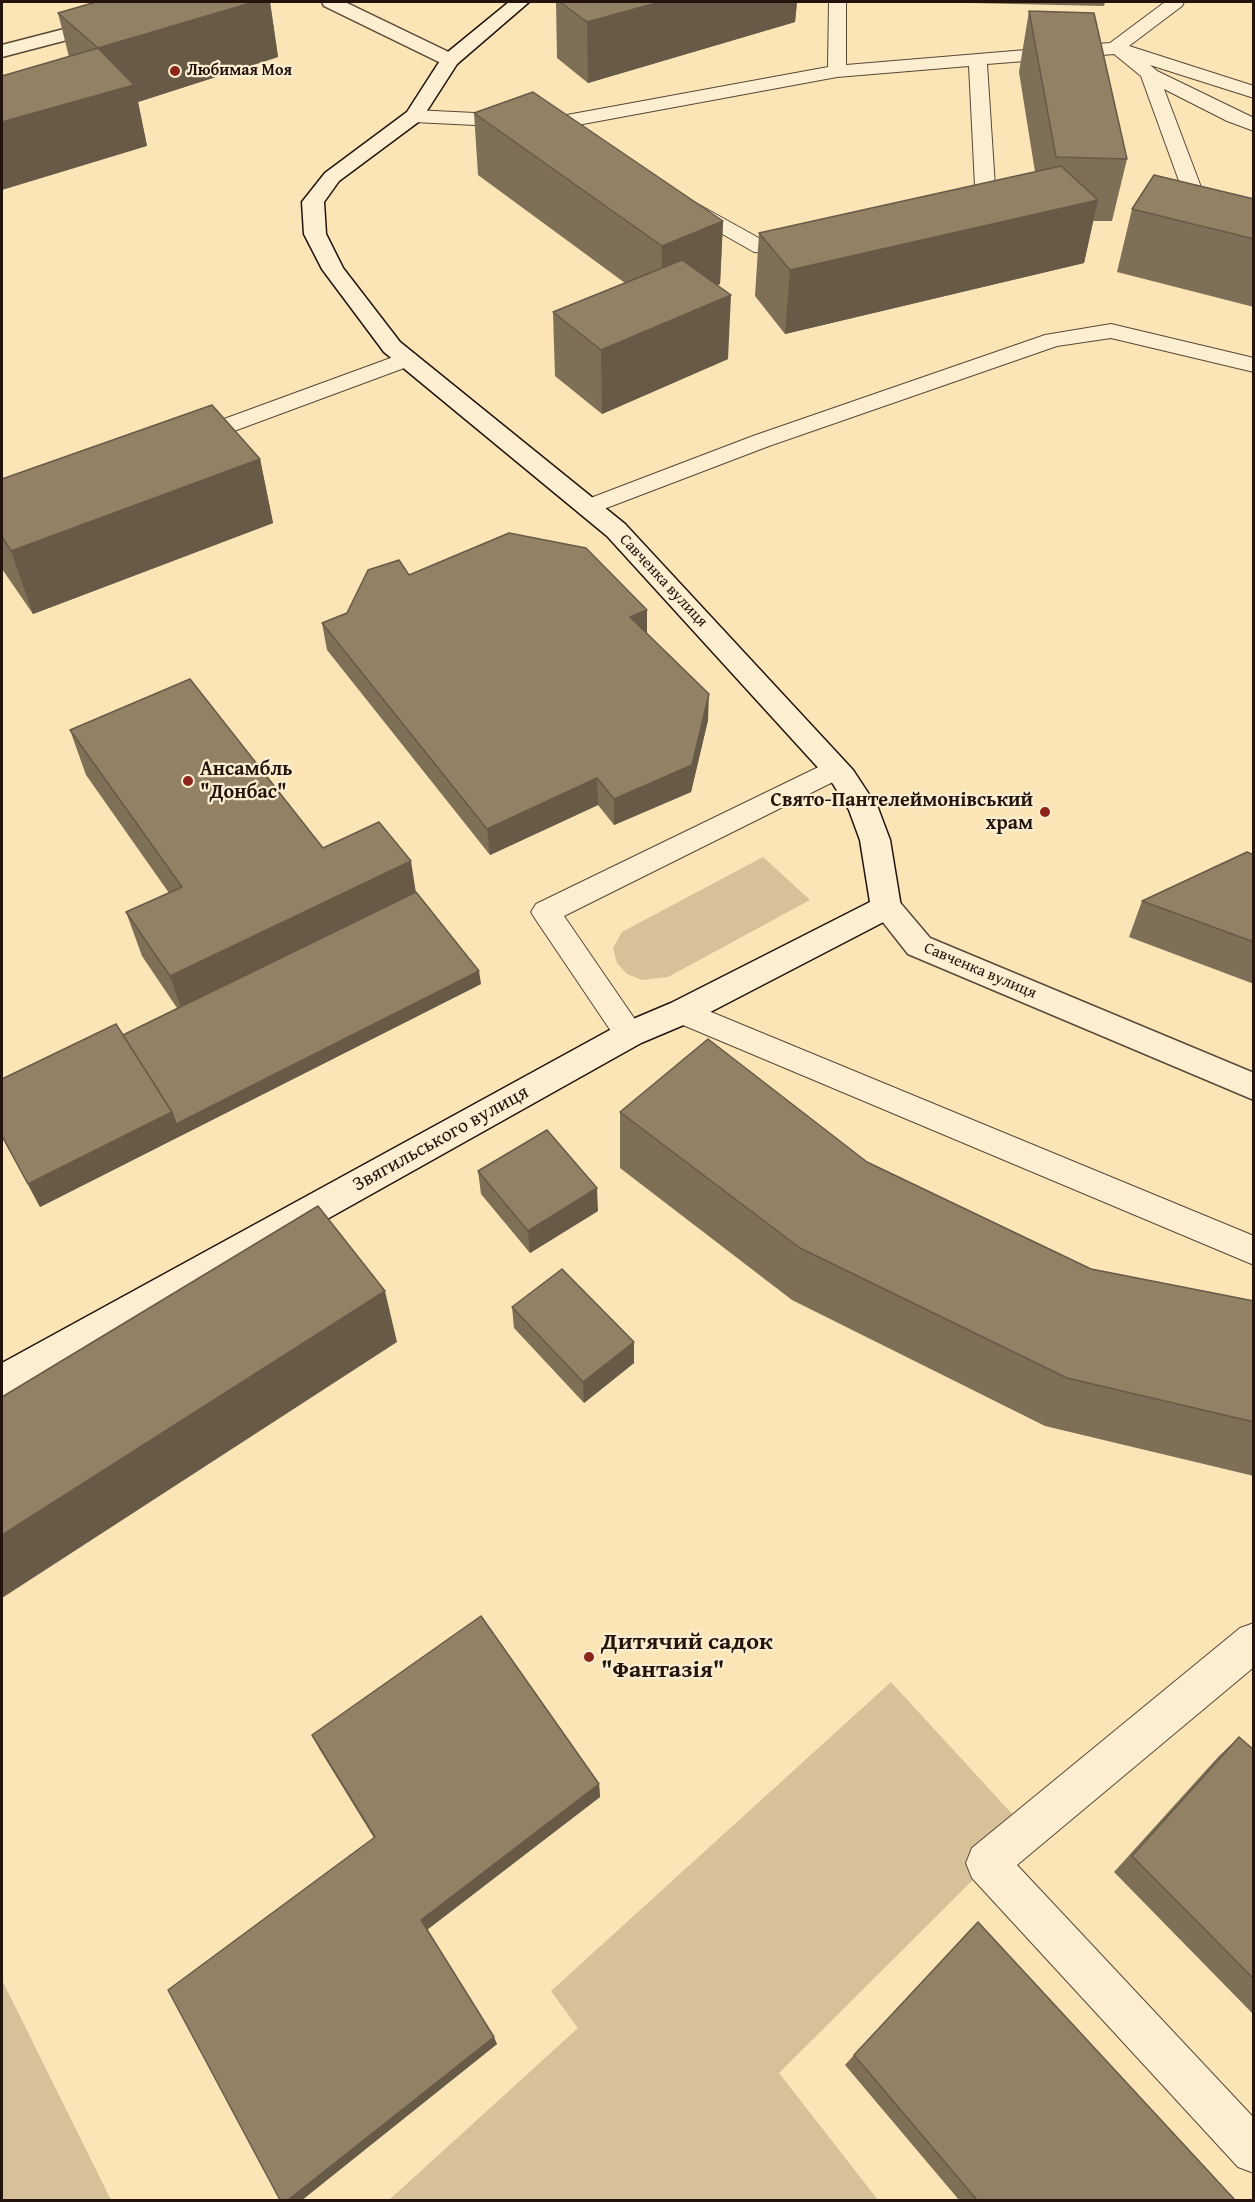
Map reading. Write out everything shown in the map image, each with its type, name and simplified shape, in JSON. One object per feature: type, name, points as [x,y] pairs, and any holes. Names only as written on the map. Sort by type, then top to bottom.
[{"type":"street","points":[[2,51],[106,24],[172,2]]},
{"type":"street","points":[[331,2],[450,60]]},
{"type":"street","name":"Савченка вулиця","points":[[520,2],[450,60],[414,116],[332,177],[313,202],[315,234],[333,269],[392,347],[616,530],[843,777],[863,808],[875,840],[886,907],[919,946],[1254,1087]]},
{"type":"street","name":"Звягильського вулиця","points":[[2,1382],[630,1034],[682,1012],[886,907]]},
{"type":"lane","points":[[837,2],[837,71]]},
{"type":"lane","points":[[1115,48],[1176,2]]},
{"type":"lane","points":[[1115,48],[1149,73],[1254,125]]},
{"type":"lane","points":[[414,116],[556,123],[837,71],[1115,48],[1254,92]]},
{"type":"lane","points":[[945,221],[955,218],[985,187],[978,59]]},
{"type":"lane","points":[[1149,73],[1197,203],[1209,220],[1254,234]]},
{"type":"lane","points":[[556,123],[576,136]]},
{"type":"lane","points":[[675,198],[761,248],[820,251]]},
{"type":"lane","points":[[588,507],[761,441],[1053,340],[1111,331],[1254,365]]},
{"type":"lane","points":[[170,446],[407,359]]},
{"type":"lane","points":[[630,1034],[546,912],[835,769]]},
{"type":"lane","points":[[682,1012],[1254,1251]]},
{"type":"lane","points":[[1254,1642],[987,1863],[1254,2151]]},
{"type":"shaded area","points":[[763,857],[810,900],[668,977],[642,980],[627,974],[617,963],[613,948],[622,932]]},
{"type":"shaded area","points":[[891,1682],[1025,1828],[779,2073],[878,2200],[389,2200],[578,2028],[551,1991]]},
{"type":"shaded area","points":[[2,1980],[111,2200],[2,2200]]},
{"type":"building","points":[[96,2],[254,2],[98,48],[58,13]]},
{"type":"building","points":[[560,2],[660,2],[587,22]]},
{"type":"building","points":[[1029,11],[1094,13],[1127,159],[1056,157]]},
{"type":"building","points":[[98,48],[134,85],[2,122],[2,76]]},
{"type":"building","points":[[533,92],[723,221],[662,246],[474,113]]},
{"type":"building","points":[[1061,166],[1098,200],[790,270],[759,233]]},
{"type":"building","points":[[1154,175],[1254,199],[1254,239],[1132,209]]},
{"type":"building","points":[[682,260],[731,295],[601,350],[553,312]]},
{"type":"building","points":[[212,405],[260,459],[11,551],[2,537],[2,479]]},
{"type":"building","points":[[509,533],[586,548],[647,610],[630,617],[709,694],[692,765],[614,799],[597,778],[487,829],[322,623],[347,613],[368,570],[399,560],[409,575]]},
{"type":"building","points":[[190,679],[323,848],[379,822],[411,861],[170,976],[126,912],[182,887],[70,730]]},
{"type":"building","points":[[1247,852],[1254,855],[1254,942],[1142,901]]},
{"type":"building","points":[[416,892],[479,971],[176,1124],[172,1112],[123,1035]]},
{"type":"building","points":[[116,1024],[172,1112],[28,1184],[2,1136],[2,1079]]},
{"type":"building","points":[[708,1039],[867,1162],[1091,1269],[1254,1301],[1254,1422],[1067,1378],[800,1248],[620,1112]]},
{"type":"building","points":[[547,1130],[597,1188],[528,1231],[478,1171]]},
{"type":"building","points":[[318,1206],[385,1291],[2,1535],[2,1397]]},
{"type":"building","points":[[562,1269],[634,1342],[583,1382],[512,1307]]},
{"type":"building","points":[[481,1616],[599,1784],[421,1920],[494,2037],[288,2200],[280,2200],[168,1990],[375,1837],[312,1735]]},
{"type":"building","points":[[1239,1737],[1254,1750],[1254,1979],[1132,1856]]},
{"type":"building","points":[[978,1922],[1235,2200],[977,2200],[854,2055]]},
{"type":"place","name":"Любимая Моя","points":[[175,71]]},
{"type":"place","name":"Ансамбль \"Донбас\"","points":[[188,781]]},
{"type":"place","name":"Свято-Пантелеймонівський храм","points":[[1045,812]]},
{"type":"place","name":"Дитячий садок \"Фантазія\"","points":[[589,1657]]}]
